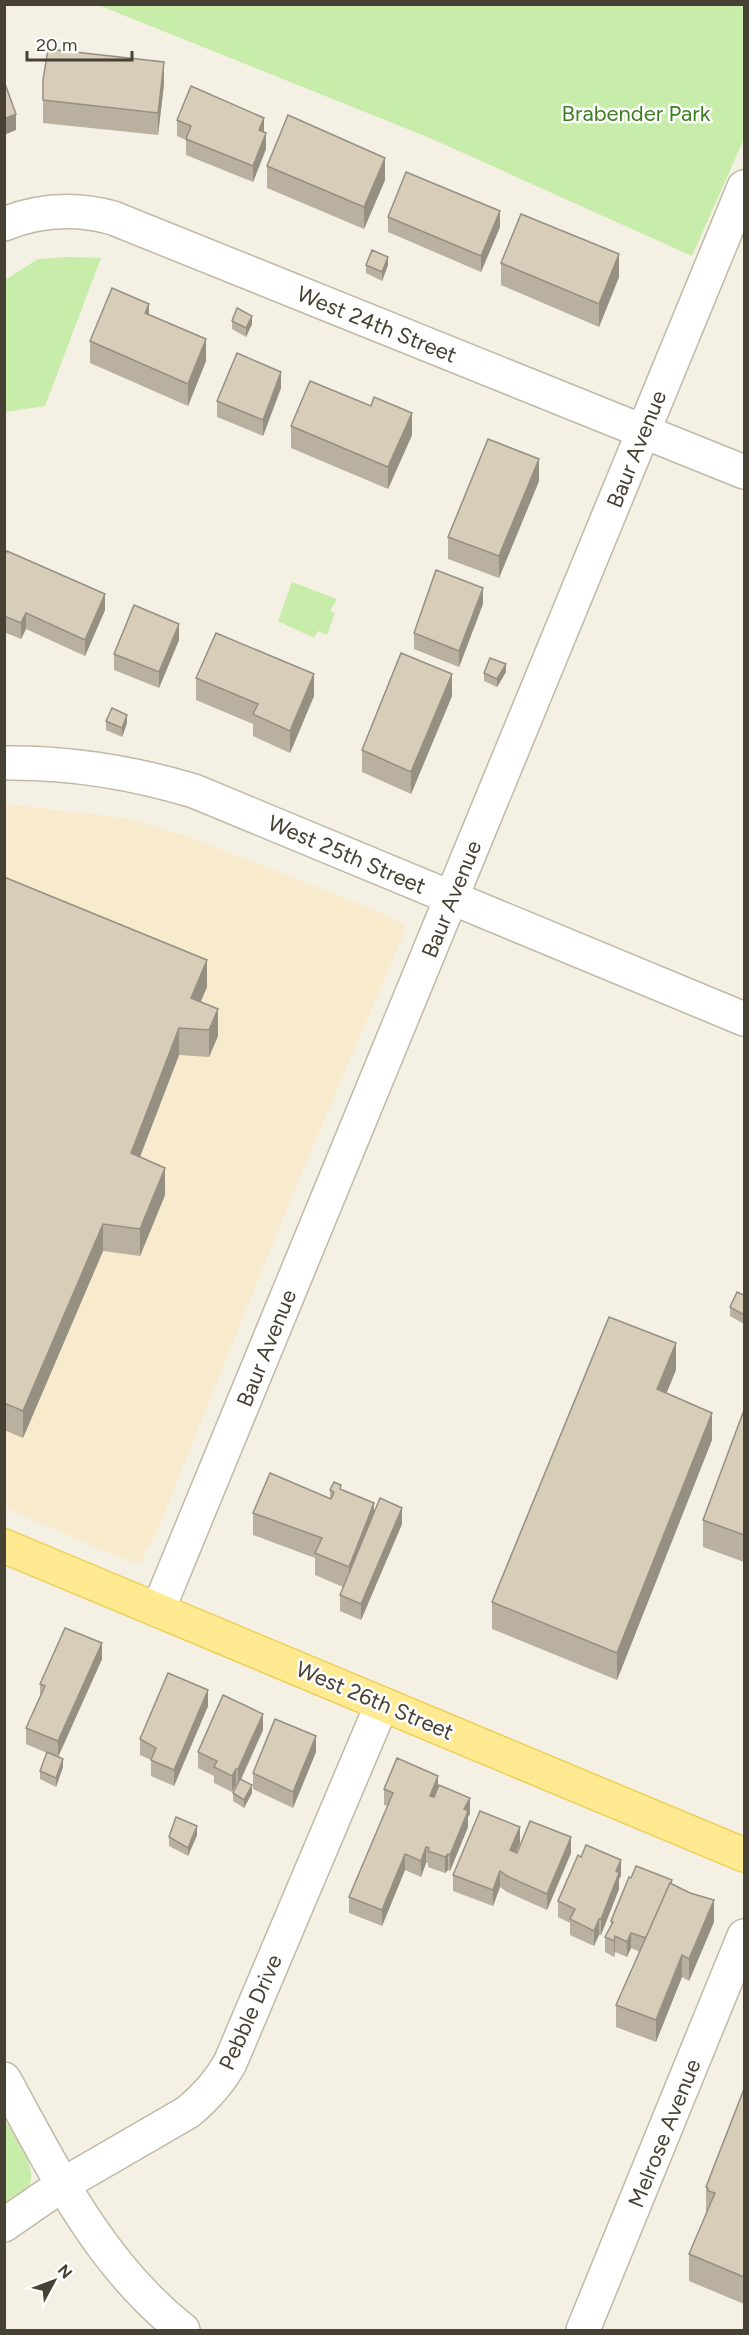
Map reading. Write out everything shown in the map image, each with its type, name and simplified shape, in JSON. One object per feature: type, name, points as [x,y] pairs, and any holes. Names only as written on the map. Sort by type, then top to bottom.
[{"type":"main road","name":"West 26th Street","points":[[4,1546],[744,1855]]},
{"type":"street","name":"Baur Avenue","points":[[158,1610],[744,187]]},
{"type":"street","name":"West 24th Street","points":[[4,224],[21,218],[82,211],[113,218],[744,472]]},
{"type":"street","name":"West 25th Street","points":[[4,763],[70,765],[104,769],[150,778],[227,804],[744,1019]]},
{"type":"street","name":"Pebble Drive","points":[[4,2225],[62,2184],[188,2112],[219,2083],[230,2063],[382,1704]]},
{"type":"street","name":"Melrose Avenue","points":[[583,2331],[744,1936]]},
{"type":"street","points":[[4,2079],[90,2230],[140,2292],[183,2331]]},
{"type":"shaded area","points":[[4,804],[126,818],[193,838],[386,915],[402,923],[405,931],[304,1167],[155,1536],[145,1550],[144,1564],[123,1559],[5,1508]]},
{"type":"green space","name":"Brabender Park","points":[[98,5],[744,5],[744,139],[692,256],[430,138]]},
{"type":"green space","points":[[101,258],[45,406],[5,412],[5,280],[38,259]]},
{"type":"green space","points":[[292,582],[337,599],[330,611],[335,613],[327,635],[318,631],[314,638],[278,621]]},
{"type":"green space","points":[[4,2119],[26,2155],[31,2175],[30,2185],[25,2193],[5,2204]]},
{"type":"building","points":[[48,49],[164,62],[158,113],[43,100],[43,80]]},
{"type":"building","points":[[4,81],[16,114],[4,119]]},
{"type":"building","points":[[191,86],[264,118],[259,130],[266,133],[253,166],[186,139],[191,126],[177,120]]},
{"type":"building","points":[[288,115],[385,158],[364,207],[267,166]]},
{"type":"building","points":[[406,172],[500,211],[481,256],[388,217]]},
{"type":"building","points":[[521,214],[619,254],[599,304],[501,263]]},
{"type":"building","points":[[372,250],[388,257],[382,272],[366,265]]},
{"type":"building","points":[[112,288],[149,304],[145,313],[206,339],[188,384],[90,341]]},
{"type":"building","points":[[237,308],[252,316],[246,328],[232,321]]},
{"type":"building","points":[[237,353],[281,372],[263,420],[217,401]]},
{"type":"building","points":[[310,381],[371,406],[374,397],[412,413],[388,467],[291,426]]},
{"type":"building","points":[[488,439],[539,459],[499,556],[448,537]]},
{"type":"building","points":[[7,551],[105,594],[85,640],[26,613],[21,623],[4,616],[4,557]]},
{"type":"building","points":[[436,570],[483,588],[459,651],[414,633]]},
{"type":"building","points":[[134,605],[179,624],[159,672],[114,654]]},
{"type":"building","points":[[216,633],[314,674],[290,731],[253,714],[258,704],[196,678]]},
{"type":"building","points":[[401,653],[452,674],[411,772],[362,750]]},
{"type":"building","points":[[490,658],[506,664],[497,679],[484,673]]},
{"type":"building","points":[[112,708],[127,715],[122,728],[106,721]]},
{"type":"building","points":[[4,877],[207,960],[191,998],[218,1009],[209,1030],[179,1028],[131,1153],[165,1168],[140,1229],[103,1224],[23,1411],[4,1403]]},
{"type":"building","points":[[737,1292],[744,1295],[744,1315],[730,1307]]},
{"type":"building","points":[[609,1317],[676,1343],[657,1389],[712,1413],[617,1653],[492,1602]]},
{"type":"building","points":[[744,1410],[744,1535],[703,1520]]},
{"type":"building","points":[[270,1473],[331,1499],[334,1492],[330,1490],[334,1482],[341,1485],[340,1489],[374,1503],[349,1567],[315,1553],[322,1538],[253,1513]]},
{"type":"building","points":[[380,1498],[402,1508],[361,1604],[340,1595]]},
{"type":"building","points":[[65,1628],[102,1643],[58,1741],[26,1728],[45,1686],[40,1684]]},
{"type":"building","points":[[168,1673],[208,1690],[174,1770],[151,1760],[156,1748],[140,1739]]},
{"type":"building","points":[[223,1695],[263,1714],[238,1769],[232,1776],[214,1767],[217,1761],[198,1752]]},
{"type":"building","points":[[275,1719],[316,1736],[293,1792],[253,1773]]},
{"type":"building","points":[[47,1752],[63,1759],[56,1778],[40,1771]]},
{"type":"building","points":[[397,1758],[438,1776],[430,1796],[434,1797],[439,1785],[470,1798],[464,1809],[468,1811],[450,1855],[445,1857],[428,1851],[429,1848],[426,1847],[421,1861],[405,1854],[382,1910],[349,1897],[393,1793],[384,1789]]},
{"type":"building","points":[[240,1779],[252,1785],[244,1800],[233,1793]]},
{"type":"building","points":[[480,1811],[520,1827],[510,1850],[517,1853],[530,1821],[571,1837],[547,1894],[500,1871],[493,1890],[453,1875]]},
{"type":"building","points":[[176,1817],[197,1826],[188,1848],[169,1837]]},
{"type":"building","points":[[586,1845],[621,1860],[616,1871],[619,1873],[594,1931],[570,1919],[575,1909],[558,1901],[578,1855],[581,1857]]},
{"type":"building","points":[[636,1866],[672,1880],[646,1938],[631,1933],[627,1942],[615,1936],[614,1941],[605,1937],[613,1922],[611,1921],[629,1877],[631,1878]]},
{"type":"building","points":[[670,1883],[690,1893],[714,1900],[689,1959],[682,1955],[656,2020],[616,2005]]},
{"type":"building","points":[[744,2089],[744,2277],[689,2254],[715,2193],[708,2191],[706,2187]]}]
